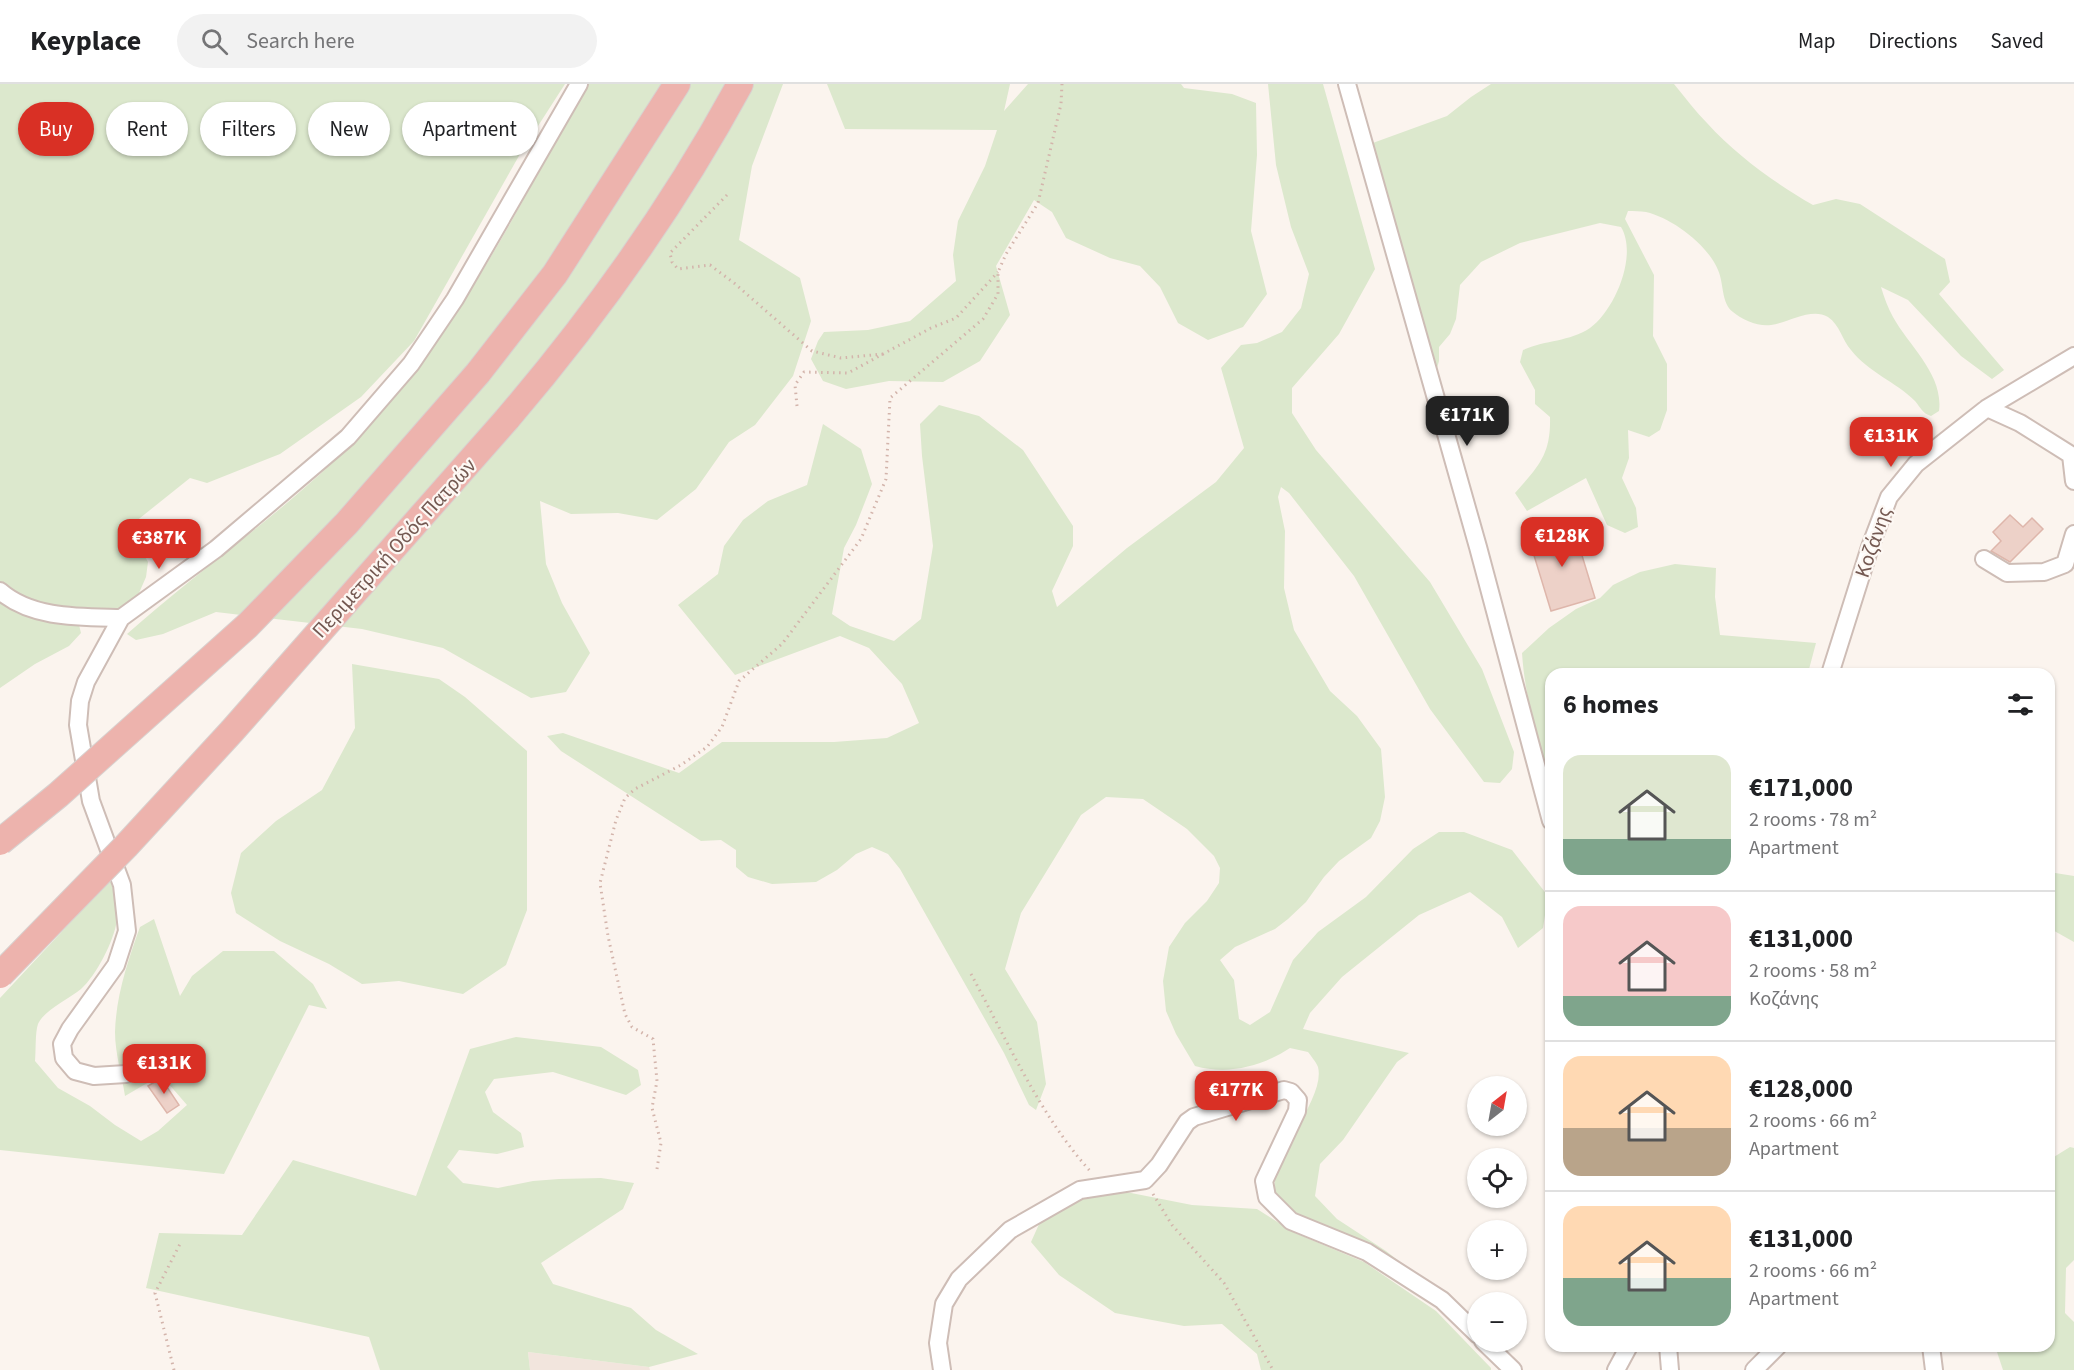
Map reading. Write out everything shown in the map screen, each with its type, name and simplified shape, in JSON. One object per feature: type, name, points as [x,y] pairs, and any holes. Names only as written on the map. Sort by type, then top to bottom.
[{"type":"highway","points":[[0,842],[58,795],[247,626],[347,523],[478,373],[555,274],[677,84]]},
{"type":"highway","name":"Περιμετρική Οδός Πατρών","points":[[0,975],[126,846],[232,731],[507,419],[569,345],[631,262],[691,170],[740,84]]},
{"type":"street","points":[[126,1074],[94,1076],[75,1071],[64,1058],[62,1044],[70,1029],[116,965],[127,932],[122,885],[91,801],[78,725],[80,701],[86,682],[121,618],[216,549],[348,437],[411,364],[454,299],[579,84]]},
{"type":"street","points":[[1347,84],[1478,547],[1545,798]]},
{"type":"street","name":"Κοζάνης","points":[[1832,668],[1870,547],[1889,497],[1916,464],[1987,408],[2074,356]]},
{"type":"street","points":[[1987,408],[2020,423],[2071,455],[2074,481]]},
{"type":"street","points":[[1984,559],[2007,573],[2044,572],[2065,564],[2074,534]]},
{"type":"street","points":[[0,591],[12,601],[71,617],[121,618]]},
{"type":"street","points":[[942,1370],[938,1343],[944,1304],[959,1279],[1010,1230],[1080,1190],[1145,1180],[1160,1165],[1187,1122],[1194,1117],[1284,1090],[1291,1092],[1298,1100],[1297,1111],[1264,1181],[1267,1197],[1291,1221],[1367,1252],[1442,1300],[1467,1324]]},
{"type":"street","points":[[1494,1352],[1513,1370]]},
{"type":"street","points":[[1616,1370],[1626,1352]]},
{"type":"street","points":[[1668,1352],[1670,1370]]},
{"type":"street","points":[[1754,1370],[1772,1352]]},
{"type":"street","points":[[1932,1352],[1934,1370]]},
{"type":"path","points":[[797,406],[795,385],[804,372],[848,374],[931,328],[956,318],[998,272],[1006,254],[1038,203],[1061,104],[1062,84]]},
{"type":"path","points":[[727,195],[670,253],[672,262],[678,269],[710,265],[812,351],[841,358],[883,354]]},
{"type":"path","points":[[657,1169],[661,1143],[652,1108],[657,1081],[653,1039],[632,1027],[625,1014],[608,936],[600,884],[616,820],[625,798],[635,789],[681,765],[707,747],[722,727],[739,681],[782,644],[861,539],[886,478],[891,398],[983,319],[998,294],[998,272]]},
{"type":"path","points":[[971,974],[1070,1149],[1103,1186]]},
{"type":"path","points":[[1145,1180],[1172,1225],[1224,1283],[1273,1370]]},
{"type":"path","points":[[174,1370],[155,1293],[181,1242]]},
{"type":"shaded area","points":[[528,1352],[649,1367],[650,1370],[530,1370]]},
{"type":"green space","points":[[0,84],[565,84],[538,126],[538,102],[402,102],[402,156],[519,156],[414,341],[361,397],[280,454],[207,483],[190,478],[120,534],[139,546],[148,562],[146,577],[139,593],[121,609],[79,613],[14,596],[0,582]]},
{"type":"green space","points":[[587,84],[783,84],[752,166],[739,240],[800,278],[811,321],[793,376],[755,425],[729,442],[696,489],[657,520],[618,513],[571,514],[540,501],[546,564],[562,603],[590,653],[566,692],[531,698],[443,648],[362,629],[216,612],[163,634],[136,640],[127,634],[326,469],[386,407],[416,370],[470,291]]},
{"type":"green space","points":[[827,84],[1010,84],[1004,111],[1028,84],[1181,84],[1184,88],[1232,94],[1256,103],[1257,155],[1251,231],[1267,294],[1243,327],[1208,340],[1178,323],[1160,287],[1140,266],[1110,258],[1066,238],[1052,212],[1034,200],[996,266],[1010,315],[980,361],[943,382],[889,381],[846,389],[823,381],[811,359],[824,332],[868,330],[910,321],[956,281],[953,255],[958,221],[985,166],[997,130],[845,129]]},
{"type":"green space","points":[[1268,84],[1323,84],[1375,269],[1339,334],[1292,388],[1292,413],[1316,450],[1430,582],[1482,669],[1514,752],[1512,769],[1500,783],[1484,782],[1430,709],[1354,576],[1289,493],[1281,487],[1278,497],[1285,531],[1284,588],[1294,630],[1330,691],[1357,716],[1381,749],[1385,797],[1380,821],[1371,838],[1339,861],[1306,902],[1288,919],[1275,929],[1235,947],[1220,960],[1234,980],[1239,1019],[1250,1025],[1270,1012],[1293,960],[1318,932],[1366,897],[1413,849],[1439,832],[1464,832],[1512,850],[1545,892],[1543,928],[1518,948],[1502,917],[1470,892],[1419,915],[1342,977],[1310,1013],[1303,1029],[1409,1053],[1397,1062],[1343,1140],[1320,1164],[1315,1196],[1337,1219],[1386,1251],[1414,1273],[1294,1214],[1279,1202],[1274,1188],[1277,1172],[1318,1082],[1318,1067],[1308,1052],[1290,1048],[1268,1060],[1244,1068],[1207,1069],[1195,1066],[1176,1034],[1166,1011],[1163,981],[1169,947],[1185,923],[1207,901],[1219,883],[1220,868],[1214,856],[1187,829],[1143,799],[1106,797],[1081,815],[1021,913],[1005,969],[1037,1022],[1046,1084],[1036,1110],[1029,1105],[1004,1053],[900,869],[888,854],[872,847],[856,854],[837,870],[816,882],[772,884],[748,877],[736,867],[736,850],[721,840],[701,841],[561,751],[547,736],[563,733],[679,773],[722,742],[834,742],[887,738],[919,723],[902,684],[869,648],[840,636],[735,675],[678,605],[718,574],[724,546],[743,520],[768,501],[807,485],[823,424],[861,449],[872,484],[844,548],[832,614],[850,626],[894,641],[921,619],[933,546],[920,424],[939,405],[979,416],[1023,450],[1073,526],[1073,546],[1052,591],[1057,607],[1127,548],[1216,482],[1244,448],[1221,368],[1241,345],[1257,343],[1282,332],[1301,308],[1309,274],[1291,227],[1276,165]]},
{"type":"green space","points":[[1491,84],[1674,84],[1731,147],[1785,188],[1813,205],[1836,199],[1860,204],[1945,259],[1950,282],[1939,294],[2004,370],[1992,379],[1961,356],[1908,300],[1881,287],[1893,317],[1924,361],[1936,385],[1939,411],[1931,416],[1928,415],[1907,394],[1858,358],[1828,317],[1814,314],[1766,325],[1746,320],[1729,308],[1718,270],[1698,242],[1678,226],[1656,215],[1628,211],[1625,219],[1654,275],[1653,336],[1667,364],[1667,410],[1660,430],[1649,437],[1628,430],[1629,458],[1622,478],[1636,508],[1638,527],[1625,533],[1607,525],[1586,478],[1527,511],[1515,493],[1542,459],[1548,441],[1550,417],[1535,404],[1535,390],[1520,362],[1523,350],[1582,333],[1599,320],[1608,309],[1625,267],[1626,239],[1621,227],[1600,223],[1520,243],[1481,262],[1460,285],[1456,319],[1450,334],[1439,347],[1439,361],[1434,379],[1370,144],[1447,116]]},
{"type":"green space","points":[[1675,564],[1716,568],[1715,597],[1720,635],[1816,643],[1809,668],[1545,668],[1545,766],[1529,704],[1522,653],[1549,628],[1576,609],[1600,598],[1613,585],[1640,572]]},
{"type":"green space","points":[[0,600],[10,608],[79,625],[81,633],[69,646],[35,664],[0,688]]},
{"type":"green space","points":[[352,664],[439,679],[465,697],[527,751],[527,910],[506,965],[463,994],[399,981],[362,984],[329,964],[280,941],[236,913],[231,893],[241,853],[276,821],[322,790],[355,728]]},
{"type":"green space","points":[[2055,873],[2074,876],[2074,942],[2055,931]]},
{"type":"green space","points":[[110,880],[118,915],[108,948],[87,983],[41,1019],[36,1032],[35,1061],[58,1088],[90,1106],[141,1141],[158,1131],[187,1105],[161,1075],[125,1096],[116,1048],[116,1019],[123,978],[140,927],[154,919],[180,996],[192,976],[223,951],[274,951],[313,984],[327,1009],[309,1005],[224,1174],[0,1150],[0,998]]},
{"type":"green space","points":[[516,1037],[601,1047],[638,1070],[641,1085],[626,1095],[553,1072],[494,1079],[485,1092],[493,1112],[521,1133],[524,1147],[497,1154],[459,1150],[447,1167],[463,1183],[498,1188],[533,1181],[559,1179],[601,1178],[634,1183],[623,1209],[541,1263],[553,1284],[631,1308],[656,1330],[698,1354],[649,1367],[528,1352],[530,1370],[380,1370],[369,1337],[146,1288],[159,1233],[242,1235],[293,1160],[416,1196],[470,1049]]},
{"type":"green space","points":[[2070,1147],[2074,1148],[2074,1260],[2066,1268],[2065,1313],[2074,1322],[2074,1370],[2003,1370],[1997,1352],[2055,1352],[2055,1156]]},
{"type":"green space","points":[[1126,1192],[1192,1205],[1257,1209],[1295,1233],[1364,1262],[1436,1311],[1467,1343],[1467,1352],[1476,1352],[1491,1370],[1261,1370],[1257,1354],[1222,1324],[1184,1326],[1115,1313],[1059,1275],[1031,1242],[1040,1222],[1080,1195]]},
{"type":"building","points":[[2010,515],[2023,527],[2032,518],[2043,529],[2010,562],[1991,551],[2001,541],[1993,532]]},
{"type":"building","points":[[1573,526],[1595,598],[1551,611],[1529,539]]},
{"type":"building","points":[[161,1078],[179,1105],[167,1113],[148,1086]]}]
